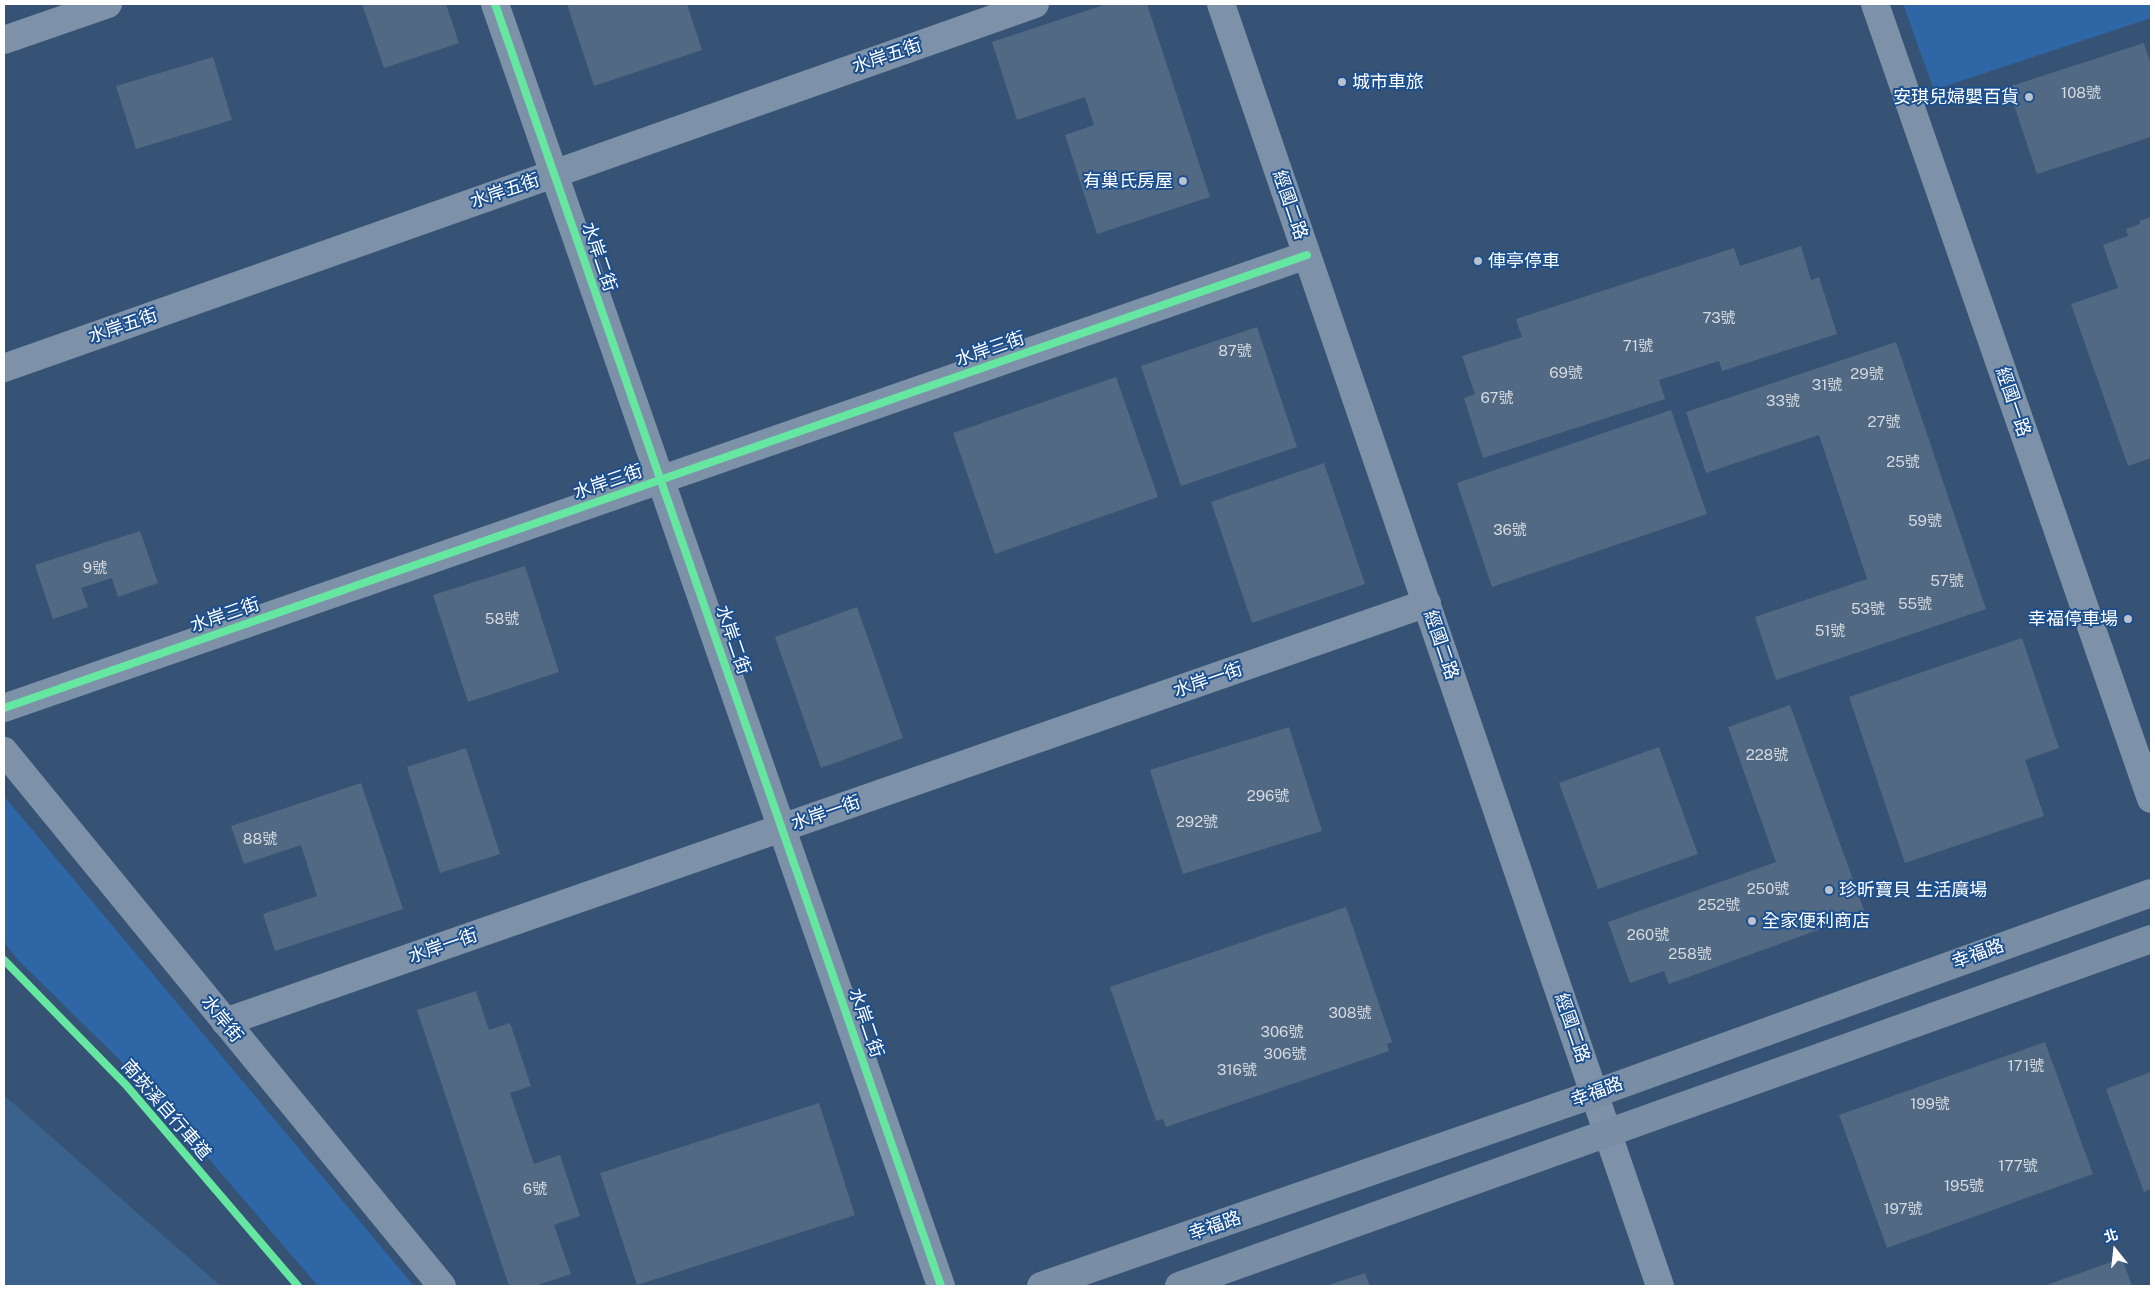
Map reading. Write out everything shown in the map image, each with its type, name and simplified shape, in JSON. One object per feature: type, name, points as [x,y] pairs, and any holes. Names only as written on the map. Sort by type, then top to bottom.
[{"type":"street","points":[[4,40],[108,4]]},
{"type":"street","name":"水岸二街","points":[[495,4],[941,1286]]},
{"type":"street","name":"水岸五街","points":[[4,368],[1035,4]]},
{"type":"street","name":"經國二路","points":[[1221,4],[1660,1286]]},
{"type":"street","name":"經國一路","points":[[1875,4],[2151,800]]},
{"type":"street","name":"水岸三街","points":[[4,708],[1307,255]]},
{"type":"street","name":"水岸一街","points":[[225,1022],[1427,603]]},
{"type":"street","name":"水岸街","points":[[4,750],[442,1286]]},
{"type":"street","name":"幸福路","points":[[1041,1286],[1594,1094],[2151,893]]},
{"type":"street","points":[[1180,1286],[2151,939]]},
{"type":"shaded area","points":[[1903,4],[2151,4],[2151,18],[1934,90]]},
{"type":"shaded area","points":[[4,796],[414,1286],[318,1286],[147,1087],[17,959],[4,942]]},
{"type":"shaded area","points":[[4,1095],[127,1204],[221,1286],[4,1286]]},
{"type":"building","points":[[362,4],[446,4],[459,43],[384,68]]},
{"type":"building","points":[[567,4],[687,4],[702,50],[594,86]]},
{"type":"building","points":[[1107,4],[1147,4],[1210,197],[1097,234],[1065,135],[1094,125],[1085,97],[1017,120],[992,42]]},
{"type":"building","points":[[2144,43],[2151,65],[2151,137],[2037,174],[2008,87]]},
{"type":"building","points":[[213,57],[232,120],[136,149],[116,86]]},
{"type":"building","points":[[2151,217],[2151,458],[2128,466],[2071,304],[2118,288],[2103,245],[2128,236],[2126,229],[2140,224],[2139,221]]},
{"type":"building","points":[[1801,246],[1811,280],[1819,277],[1837,334],[1722,371],[1719,361],[1659,380],[1665,399],[1483,458],[1464,398],[1475,394],[1462,356],[1522,337],[1516,319],[1734,248],[1740,266]]},
{"type":"building","points":[[1257,327],[1297,447],[1181,486],[1141,366]]},
{"type":"building","points":[[1896,342],[1986,609],[1776,680],[1755,617],[1867,579],[1819,435],[1706,473],[1686,412]]},
{"type":"building","points":[[1116,377],[1158,497],[995,554],[953,433]]},
{"type":"building","points":[[1671,410],[1707,514],[1492,587],[1457,483]]},
{"type":"building","points":[[1324,463],[1365,584],[1252,623],[1211,502]]},
{"type":"building","points":[[140,531],[158,583],[118,597],[112,578],[81,588],[88,607],[53,619],[35,565]]},
{"type":"building","points":[[525,566],[559,672],[468,702],[433,595]]},
{"type":"building","points":[[857,607],[903,738],[821,768],[775,637]]},
{"type":"building","points":[[2022,638],[2059,748],[2025,760],[2044,816],[1905,863],[1849,697]]},
{"type":"building","points":[[1790,705],[1865,913],[1669,984],[1664,971],[1630,983],[1608,922],[1776,862],[1728,727]]},
{"type":"building","points":[[1289,727],[1322,831],[1183,874],[1150,770]]},
{"type":"building","points":[[1659,747],[1698,854],[1598,889],[1559,783]]},
{"type":"building","points":[[466,748],[500,854],[440,873],[407,767]]},
{"type":"building","points":[[361,783],[403,909],[275,951],[263,914],[317,896],[301,845],[244,864],[231,826]]},
{"type":"building","points":[[1346,907],[1392,1042],[1387,1044],[1389,1051],[1166,1127],[1163,1119],[1156,1121],[1110,987]]},
{"type":"building","points":[[476,991],[489,1030],[510,1023],[531,1086],[510,1093],[534,1164],[560,1155],[580,1216],[554,1225],[571,1274],[535,1286],[509,1286],[417,1010]]},
{"type":"building","points":[[2045,1042],[2093,1174],[1887,1248],[1839,1115]]},
{"type":"building","points":[[2151,1072],[2151,1189],[2144,1192],[2106,1089]]},
{"type":"building","points":[[819,1103],[855,1215],[637,1285],[600,1173]]},
{"type":"building","points":[[2122,1258],[2132,1286],[2044,1286]]},
{"type":"building","points":[[1365,1273],[1370,1286],[1325,1286]]},
{"type":"cycle path","points":[[495,4],[941,1286]]},
{"type":"cycle path","points":[[4,708],[1307,255]]},
{"type":"cycle path","name":"南崁溪自行車道","points":[[4,960],[126,1085],[298,1286]]},
{"type":"place","name":"城市車旅","points":[[1342,82]]},
{"type":"place","name":"安琪兒婦嬰百貨","points":[[2029,97]]},
{"type":"place","name":"有巢氏房屋","points":[[1183,181]]},
{"type":"place","name":"俥亭停車","points":[[1478,261]]},
{"type":"place","name":"幸福停車場","points":[[2128,619]]},
{"type":"place","name":"珍昕寶貝 生活廣場","points":[[1829,890]]},
{"type":"place","name":"全家便利商店","points":[[1752,921]]}]
